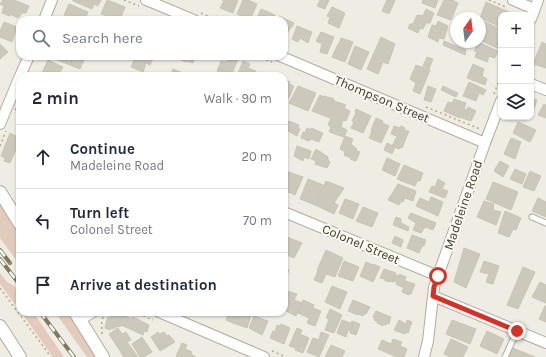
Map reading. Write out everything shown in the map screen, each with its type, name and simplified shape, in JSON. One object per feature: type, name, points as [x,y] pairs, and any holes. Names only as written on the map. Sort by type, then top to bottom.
[{"type":"street","points":[[46,16],[52,0]]},
{"type":"street","points":[[146,0],[184,16]]},
{"type":"street","points":[[513,0],[534,9]]},
{"type":"street","name":"Thompson Street","points":[[288,59],[485,143]]},
{"type":"street","points":[[22,72],[27,60]]},
{"type":"street","points":[[534,85],[546,90]]},
{"type":"street","points":[[0,124],[16,103]]},
{"type":"street","name":"Madeleine Road","points":[[424,357],[428,341],[434,287],[498,109]]},
{"type":"street","points":[[0,192],[16,218]]},
{"type":"street","name":"Colonel Street","points":[[288,214],[438,276]]},
{"type":"street","points":[[433,296],[546,343]]},
{"type":"street","points":[[77,316],[103,357]]},
{"type":"street","points":[[168,316],[264,357]]},
{"type":"street","points":[[0,326],[20,357]]},
{"type":"lane","points":[[532,217],[546,223]]},
{"type":"lane","points":[[505,357],[517,331]]},
{"type":"path","points":[[0,288],[16,310]]},
{"type":"path","points":[[21,316],[51,357]]},
{"type":"path","points":[[102,334],[104,316]]},
{"type":"shaded area","points":[[0,202],[16,228],[16,260],[0,238]]},
{"type":"shaded area","points":[[0,273],[7,282],[16,289],[16,306],[0,284]]},
{"type":"shaded area","points":[[24,316],[36,316],[64,357],[53,357]]},
{"type":"shaded area","points":[[58,316],[71,316],[97,357],[87,357]]},
{"type":"building","points":[[3,0],[14,0],[29,6],[26,13],[22,13],[16,17],[10,14],[10,16],[2,13],[4,6],[0,4]]},
{"type":"building","points":[[73,0],[101,0],[98,6],[94,4],[92,9]]},
{"type":"building","points":[[107,0],[125,7],[121,16],[107,16],[101,14]]},
{"type":"building","points":[[222,0],[238,0],[233,13],[220,8],[224,1]]},
{"type":"building","points":[[243,0],[248,0],[257,4],[252,16],[241,16],[237,14]]},
{"type":"building","points":[[320,0],[329,0],[325,9],[317,6]]},
{"type":"building","points":[[387,0],[395,0],[389,14],[382,11]]},
{"type":"building","points":[[423,0],[438,0],[435,8],[422,3]]},
{"type":"building","points":[[444,0],[452,0],[458,3],[454,12],[450,12],[450,20],[437,15]]},
{"type":"building","points":[[486,2],[509,12],[498,12],[498,26],[486,21],[486,12],[482,12]]},
{"type":"building","points":[[69,4],[88,12],[86,16],[64,15]]},
{"type":"building","points":[[332,7],[345,13],[339,28],[328,23],[330,17],[327,16]]},
{"type":"building","points":[[261,9],[275,15],[275,16],[258,16]]},
{"type":"building","points":[[426,9],[434,13],[430,23],[426,23],[423,29],[420,28],[418,33],[408,28],[410,24],[413,24],[417,15],[423,16]]},
{"type":"building","points":[[288,20],[294,23],[288,32]]},
{"type":"building","points":[[438,21],[448,26],[444,39],[439,38],[438,42],[428,37],[432,25],[436,26]]},
{"type":"building","points":[[4,22],[16,27],[12,42],[0,37],[0,31]]},
{"type":"building","points":[[486,23],[498,28],[498,49],[486,43]]},
{"type":"building","points":[[297,26],[312,32],[308,43],[300,38],[298,42],[292,39]]},
{"type":"building","points":[[321,32],[334,37],[327,54],[320,52],[322,44],[316,41]]},
{"type":"building","points":[[381,37],[395,44],[388,64],[383,62],[378,74],[367,69]]},
{"type":"building","points":[[341,38],[353,42],[345,62],[332,57]]},
{"type":"building","points":[[444,41],[450,43],[450,48],[461,48],[466,50],[465,55],[443,45]]},
{"type":"building","points":[[542,42],[546,44],[546,68],[534,64]]},
{"type":"building","points":[[0,44],[8,52],[0,59]]},
{"type":"building","points":[[355,46],[369,52],[361,70],[348,64]]},
{"type":"building","points":[[486,46],[498,51],[495,58],[489,56],[487,62],[475,57],[477,52],[474,51],[475,48],[486,48]]},
{"type":"building","points":[[427,57],[433,59],[429,69],[423,66]]},
{"type":"building","points":[[48,60],[63,67],[60,72],[42,72]]},
{"type":"building","points":[[58,60],[84,60],[80,69]]},
{"type":"building","points":[[134,60],[152,60],[150,65],[146,63],[143,72],[131,67]]},
{"type":"building","points":[[181,60],[194,60],[193,63]]},
{"type":"building","points":[[227,60],[238,60],[233,72],[217,71],[221,61],[226,62]]},
{"type":"building","points":[[243,61],[250,64],[248,68],[256,71],[256,72],[239,72]]},
{"type":"building","points":[[473,64],[484,69],[482,76],[487,79],[485,85],[467,78]]},
{"type":"building","points":[[416,65],[430,70],[420,94],[413,91],[416,83],[410,79]]},
{"type":"building","points":[[173,69],[180,72],[172,72]]},
{"type":"building","points":[[288,81],[290,82],[289,84],[294,86],[289,98]]},
{"type":"building","points":[[469,82],[486,90],[483,95],[479,93],[476,101],[463,96]]},
{"type":"building","points":[[298,86],[316,93],[308,111],[289,103]]},
{"type":"building","points":[[428,86],[436,89],[431,102],[424,100]]},
{"type":"building","points":[[443,86],[458,93],[456,97],[441,90]]},
{"type":"building","points":[[320,95],[330,97],[337,102],[330,118],[312,111]]},
{"type":"building","points":[[454,99],[466,103],[464,109],[467,110],[468,107],[476,111],[471,121],[444,111],[448,102],[452,103]]},
{"type":"building","points":[[534,99],[537,100],[534,108]]},
{"type":"building","points":[[338,102],[346,105],[344,108],[350,111],[346,121],[343,120],[341,127],[347,130],[344,137],[329,132],[331,127],[328,125]]},
{"type":"building","points":[[544,104],[546,105],[546,118],[538,115]]},
{"type":"building","points":[[356,109],[371,116],[363,133],[351,128],[354,122],[352,121],[356,113]]},
{"type":"building","points":[[376,118],[389,126],[381,143],[369,138]]},
{"type":"building","points":[[289,121],[299,125],[298,128],[300,129],[297,136],[288,131]]},
{"type":"building","points":[[518,122],[536,130],[530,142],[513,133]]},
{"type":"building","points":[[394,126],[400,128],[401,126],[405,128],[404,130],[409,131],[402,148],[400,147],[399,149],[392,146],[397,136],[391,134]]},
{"type":"building","points":[[307,128],[323,133],[319,142],[301,138],[303,132],[305,133]]},
{"type":"building","points":[[10,133],[16,136],[16,149],[10,163],[4,161],[5,158],[1,156]]},
{"type":"building","points":[[345,136],[353,139],[351,144],[357,149],[356,151],[360,152],[356,161],[344,155],[345,152],[340,149]]},
{"type":"building","points":[[511,138],[521,142],[515,159],[504,154]]},
{"type":"building","points":[[387,143],[395,147],[392,154],[384,150]]},
{"type":"building","points":[[297,146],[311,151],[309,159],[304,157],[303,161],[294,156]]},
{"type":"building","points":[[316,149],[328,157],[330,162],[327,168],[315,164],[316,161],[311,159]]},
{"type":"building","points":[[387,158],[400,164],[395,176],[382,170]]},
{"type":"building","points":[[500,161],[509,166],[503,177],[494,171]]},
{"type":"building","points":[[404,165],[423,173],[420,181],[417,181],[415,186],[397,179]]},
{"type":"building","points":[[515,169],[526,174],[522,184],[510,179]]},
{"type":"building","points":[[530,171],[541,176],[534,191],[523,187]]},
{"type":"building","points":[[288,172],[303,177],[295,195],[288,192]]},
{"type":"building","points":[[308,179],[323,185],[315,205],[300,199]]},
{"type":"building","points":[[438,179],[445,183],[442,189],[448,191],[445,198],[429,192],[432,186],[435,187]]},
{"type":"building","points":[[326,181],[344,188],[334,203],[338,205],[334,214],[315,205]]},
{"type":"building","points":[[493,182],[518,192],[511,210],[486,199]]},
{"type":"building","points":[[398,184],[416,191],[413,201],[405,198],[399,205],[388,200]]},
{"type":"building","points":[[431,197],[443,202],[438,216],[416,206],[420,198],[429,202]]},
{"type":"building","points":[[538,198],[546,202],[546,217],[532,211]]},
{"type":"building","points":[[345,199],[359,204],[353,219],[339,213]]},
{"type":"building","points":[[484,201],[494,204],[493,210],[501,212],[496,225],[477,217]]},
{"type":"building","points":[[363,207],[378,213],[372,227],[356,221]]},
{"type":"building","points":[[505,211],[521,218],[516,230],[513,229],[509,237],[498,233]]},
{"type":"building","points":[[411,213],[436,223],[433,230],[425,227],[421,233],[413,230],[416,223],[408,218]]},
{"type":"building","points":[[396,217],[401,219],[401,223],[409,227],[408,231],[393,225]]},
{"type":"building","points":[[412,235],[426,240],[419,253],[407,248]]},
{"type":"building","points":[[395,236],[403,240],[401,247],[392,243]]},
{"type":"building","points":[[288,237],[302,243],[294,258],[288,256]]},
{"type":"building","points":[[464,248],[480,254],[466,288],[454,282]]},
{"type":"building","points":[[326,250],[343,258],[335,277],[326,274],[322,283],[314,280]]},
{"type":"building","points":[[344,261],[359,267],[353,281],[338,276]]},
{"type":"building","points":[[484,261],[499,266],[493,284],[486,282],[489,274],[480,272]]},
{"type":"building","points":[[366,262],[380,267],[373,282],[360,276]]},
{"type":"building","points":[[523,267],[535,272],[518,309],[507,305]]},
{"type":"building","points":[[384,269],[396,273],[393,282],[380,278]]},
{"type":"building","points":[[399,274],[406,277],[402,287],[396,284],[397,282],[393,281],[396,275],[399,276]]},
{"type":"building","points":[[405,281],[415,284],[411,294],[409,295],[402,292],[404,287],[402,287]]},
{"type":"building","points":[[540,282],[546,285],[546,303],[532,297]]},
{"type":"building","points":[[332,286],[347,292],[340,309],[325,302]]},
{"type":"building","points":[[288,291],[297,294],[294,300],[302,303],[296,316],[288,312]]},
{"type":"building","points":[[303,300],[314,305],[313,308],[321,311],[315,326],[307,323],[309,318],[298,313]]},
{"type":"building","points":[[353,300],[370,307],[366,314],[363,316],[348,311]]},
{"type":"building","points":[[546,306],[546,322],[539,319]]},
{"type":"building","points":[[330,309],[342,315],[334,333],[325,330],[329,319],[326,318]]},
{"type":"building","points":[[376,311],[391,317],[389,324],[383,324],[383,326],[374,320],[375,318],[373,317]]},
{"type":"building","points":[[111,316],[124,316],[132,319],[133,317],[149,325],[147,332],[144,331],[143,335],[121,325],[120,327],[117,326],[110,330],[105,328],[108,317],[110,318]]},
{"type":"building","points":[[228,316],[238,316],[235,324],[226,320]]},
{"type":"building","points":[[239,316],[251,316],[247,328],[236,324]]},
{"type":"building","points":[[254,316],[268,321],[262,335],[249,328]]},
{"type":"building","points":[[342,320],[353,324],[350,331],[348,330],[346,337],[337,333]]},
{"type":"building","points":[[399,320],[406,324],[407,320],[412,322],[408,333],[406,332],[405,334],[394,330]]},
{"type":"building","points":[[452,320],[476,329],[470,344],[446,334]]},
{"type":"building","points":[[352,321],[360,324],[356,335],[350,333],[353,324],[351,323]]},
{"type":"building","points":[[281,324],[290,328],[284,344],[270,338],[273,331],[275,332],[277,325],[280,326]]},
{"type":"building","points":[[118,328],[122,334],[126,332],[131,340],[127,342],[138,357],[124,357],[109,334]]},
{"type":"building","points":[[297,328],[302,330],[300,334],[309,338],[303,353],[295,350],[296,348],[289,346]]},
{"type":"building","points":[[487,331],[504,339],[497,354],[480,346]]},
{"type":"building","points":[[158,332],[160,334],[164,332],[175,342],[160,351],[151,337]]},
{"type":"building","points":[[321,332],[329,335],[319,357],[307,352],[313,338],[319,340]]},
{"type":"building","points":[[142,337],[152,352],[144,357],[140,357],[132,344]]},
{"type":"building","points":[[393,339],[402,342],[400,346],[407,349],[404,357],[397,357],[378,349],[382,340],[391,344]]},
{"type":"building","points":[[451,339],[468,347],[463,357],[450,357],[444,354]]},
{"type":"building","points":[[182,343],[187,345],[185,349],[192,352],[191,354],[196,357],[176,357]]},
{"type":"building","points":[[331,345],[345,351],[342,357],[325,357]]},
{"type":"building","points":[[513,348],[535,357],[509,357]]},
{"type":"railway","points":[[0,250],[10,263]]},
{"type":"railway","points":[[0,259],[16,280]]},
{"type":"railway","points":[[43,316],[74,357]]},
{"type":"route","points":[[438,276],[434,287],[433,296],[517,331]]}]
